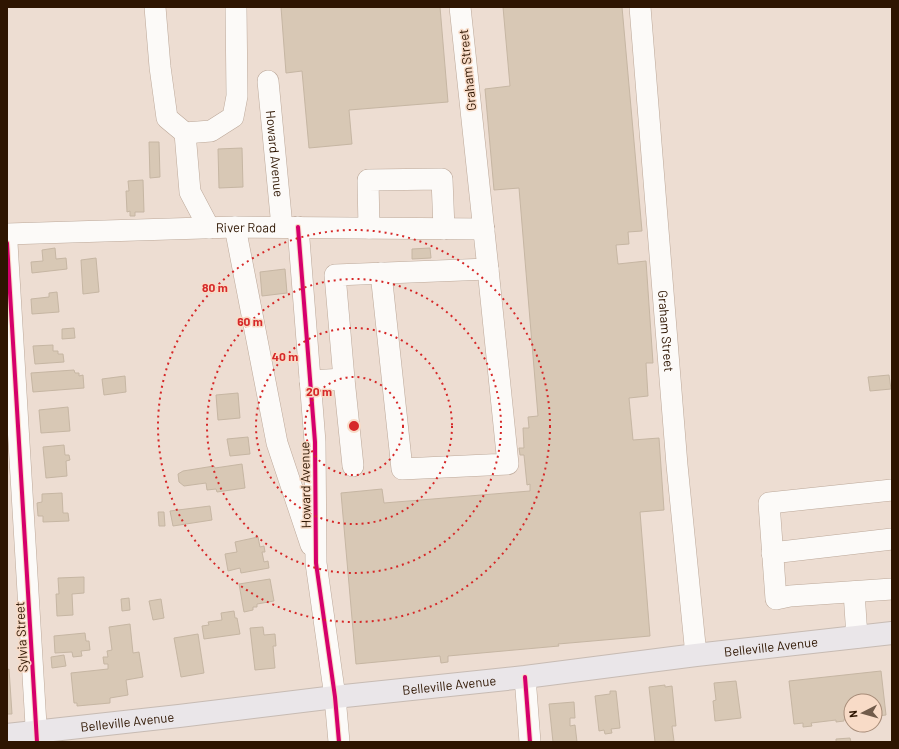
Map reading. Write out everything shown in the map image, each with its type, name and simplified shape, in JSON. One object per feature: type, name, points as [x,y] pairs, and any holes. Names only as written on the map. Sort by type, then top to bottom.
[{"type":"main road","name":"Belleville Avenue","points":[[7,735],[37,737],[179,716],[336,697],[525,677],[696,655],[892,633]]},
{"type":"street","points":[[155,7],[160,66],[167,118],[185,133],[190,192],[209,228]]},
{"type":"street","points":[[185,133],[211,130],[233,117],[237,96],[236,7]]},
{"type":"street","name":"Graham Street","points":[[381,273],[402,469],[508,464],[460,7]]},
{"type":"street","name":"Graham Street","points":[[640,7],[677,465],[696,655]]},
{"type":"street","name":"Howard Avenue","points":[[268,81],[290,227],[310,381],[315,442],[316,562],[336,697],[339,742]]},
{"type":"street","points":[[369,228],[368,180],[442,179],[444,228]]},
{"type":"street","name":"River Road","points":[[7,234],[235,227],[484,229]]},
{"type":"street","name":"Howard Avenue","points":[[235,227],[276,443],[316,562]]},
{"type":"street","name":"Sylvia Street","points":[[7,243],[37,737]]},
{"type":"street","points":[[353,466],[335,275],[488,269]]},
{"type":"street","points":[[310,381],[344,379]]},
{"type":"street","points":[[892,490],[769,503],[776,599],[790,596],[892,589]]},
{"type":"street","points":[[772,553],[892,539]]},
{"type":"street","points":[[854,592],[857,637]]},
{"type":"street","points":[[525,677],[530,742]]},
{"type":"building","points":[[281,7],[440,7],[448,102],[349,110],[352,144],[309,148],[302,71],[286,73]]},
{"type":"building","points":[[503,7],[622,7],[642,231],[628,232],[629,244],[616,245],[618,264],[646,261],[653,363],[646,363],[648,396],[629,398],[633,440],[659,438],[664,510],[640,512],[650,636],[448,656],[448,662],[441,663],[440,656],[356,664],[341,493],[382,489],[384,503],[530,491],[530,484],[527,485],[524,455],[520,455],[519,448],[524,448],[523,428],[529,428],[528,417],[538,416],[519,188],[494,190],[485,89],[510,86]]},
{"type":"building","points":[[149,142],[159,142],[160,177],[150,178]]},
{"type":"building","points":[[242,148],[243,187],[219,188],[218,149]]},
{"type":"building","points":[[143,180],[144,212],[135,212],[135,216],[130,216],[130,211],[127,212],[126,191],[129,191],[128,181]]},
{"type":"building","points":[[55,248],[56,259],[66,258],[67,269],[32,273],[31,262],[43,261],[42,250]]},
{"type":"building","points":[[430,248],[431,258],[412,259],[412,249]]},
{"type":"building","points":[[96,258],[99,292],[83,294],[81,260]]},
{"type":"building","points":[[285,269],[287,293],[262,296],[260,272]]},
{"type":"building","points":[[57,292],[59,312],[32,314],[31,299],[49,297],[49,293]]},
{"type":"building","points":[[74,328],[75,338],[62,339],[62,329]]},
{"type":"building","points":[[53,345],[53,351],[58,351],[58,354],[63,354],[64,362],[35,364],[33,346]]},
{"type":"building","points":[[74,370],[75,373],[79,373],[79,376],[83,375],[84,388],[33,392],[31,373]]},
{"type":"building","points":[[889,375],[891,389],[870,391],[868,377]]},
{"type":"building","points":[[125,376],[126,392],[104,395],[102,379]]},
{"type":"building","points":[[238,393],[240,418],[218,420],[216,395]]},
{"type":"building","points":[[68,407],[70,431],[41,433],[39,410]]},
{"type":"building","points":[[248,437],[250,454],[230,456],[227,439]]},
{"type":"building","points":[[64,445],[65,455],[69,455],[70,460],[66,461],[67,476],[46,478],[43,447]]},
{"type":"building","points":[[242,464],[245,488],[217,492],[216,489],[207,490],[206,483],[184,486],[179,482],[178,474],[183,471],[214,466],[215,468]]},
{"type":"building","points":[[62,493],[63,513],[68,513],[69,521],[43,522],[43,516],[38,516],[37,503],[42,502],[42,494]]},
{"type":"building","points":[[210,506],[212,520],[173,526],[170,511]]},
{"type":"building","points":[[158,512],[164,512],[165,526],[159,526]]},
{"type":"building","points":[[258,537],[260,547],[264,546],[265,552],[262,552],[264,562],[268,561],[269,568],[241,573],[240,568],[228,571],[225,554],[237,552],[235,542]]},
{"type":"building","points":[[84,577],[84,593],[72,594],[73,615],[57,616],[56,594],[59,594],[58,578]]},
{"type":"building","points":[[270,579],[274,601],[257,604],[257,607],[253,607],[253,610],[244,612],[239,584]]},
{"type":"building","points":[[129,598],[130,610],[122,611],[121,599]]},
{"type":"building","points":[[161,599],[164,618],[153,620],[149,601]]},
{"type":"building","points":[[234,611],[240,634],[204,639],[202,626],[209,625],[208,622],[222,620],[221,613]]},
{"type":"building","points":[[130,624],[133,653],[139,652],[143,677],[126,680],[128,695],[110,698],[110,703],[77,706],[77,703],[74,703],[71,673],[108,669],[108,664],[104,664],[103,657],[108,657],[107,651],[112,650],[109,627]]},
{"type":"building","points":[[263,627],[264,635],[275,634],[276,646],[273,646],[275,668],[255,670],[250,628]]},
{"type":"building","points":[[85,633],[86,641],[89,641],[90,650],[81,651],[82,656],[73,657],[72,652],[55,653],[54,636]]},
{"type":"building","points":[[198,634],[204,673],[181,677],[174,638]]},
{"type":"building","points":[[64,655],[66,666],[52,668],[51,657]]},
{"type":"building","points":[[9,669],[12,714],[7,714],[7,670]]},
{"type":"building","points":[[881,671],[886,715],[883,715],[883,693],[843,693],[843,721],[836,722],[836,720],[811,723],[812,726],[803,727],[803,723],[794,724],[789,681]]},
{"type":"building","points":[[736,681],[741,718],[715,721],[713,701],[716,700],[714,683]]},
{"type":"building","points":[[665,685],[665,687],[672,686],[676,726],[672,726],[674,741],[655,742],[649,687]]},
{"type":"building","points":[[610,691],[616,691],[620,728],[611,729],[612,733],[605,734],[604,730],[599,731],[595,696],[610,694]]},
{"type":"building","points":[[574,702],[575,718],[570,718],[570,726],[575,725],[577,742],[553,742],[549,704]]},
{"type":"building","points":[[850,738],[851,742],[836,742],[836,739]]},
{"type":"cycle path","points":[[298,227],[315,442],[316,563],[335,697],[339,742]]},
{"type":"cycle path","points":[[7,243],[37,742]]},
{"type":"cycle path","points":[[525,677],[530,742]]}]
